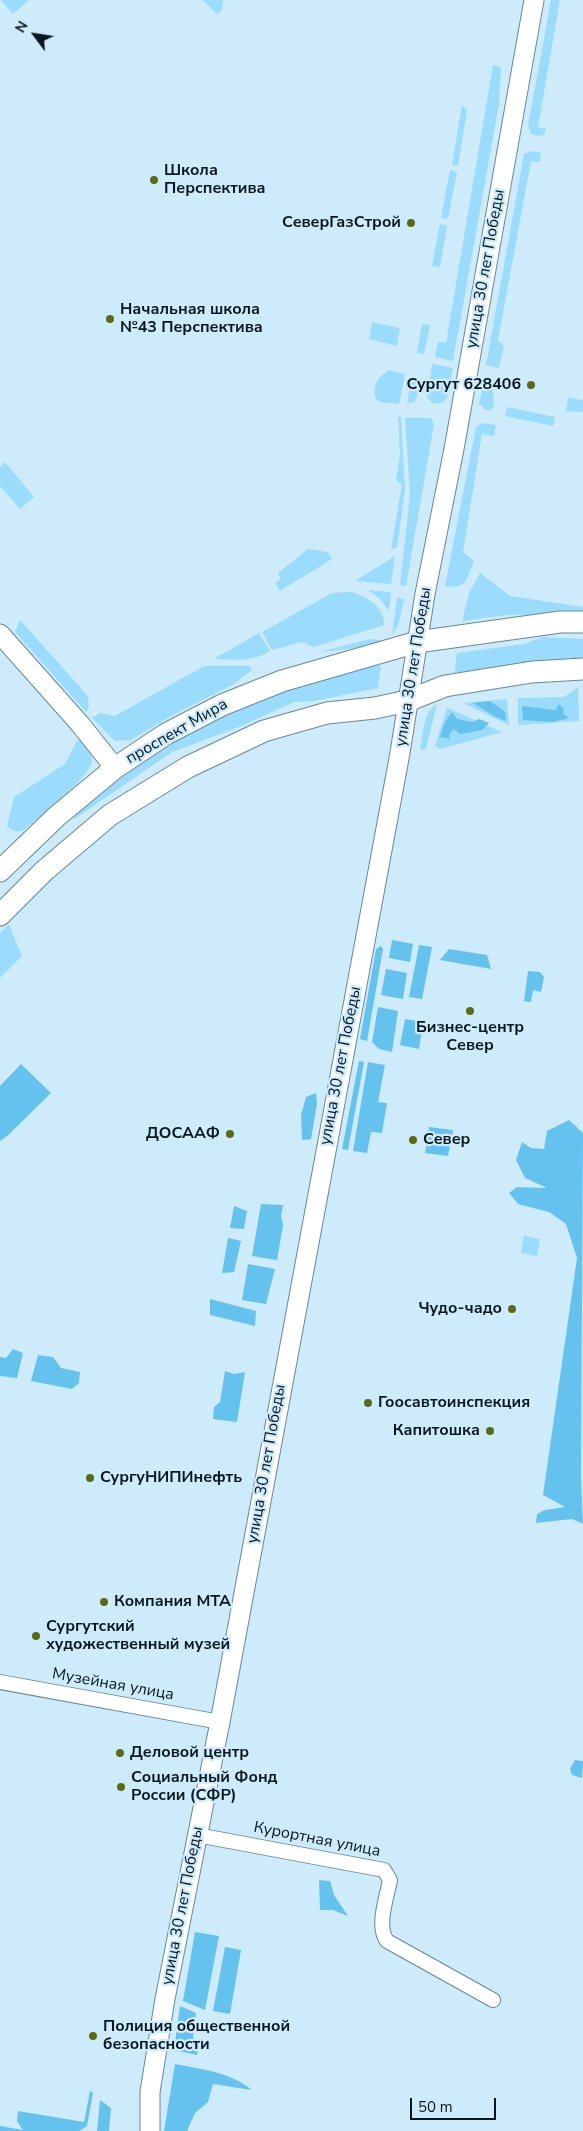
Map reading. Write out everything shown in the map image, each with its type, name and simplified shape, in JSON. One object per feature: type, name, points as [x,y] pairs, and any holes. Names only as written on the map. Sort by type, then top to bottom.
[{"type":"main road","name":"улица 30 лет Победы","points":[[150,2131],[150,2092],[165,1999],[220,1722],[400,753],[417,642],[454,449],[534,0]]},
{"type":"main road","name":"проспект Мира","points":[[0,871],[56,817],[115,768],[194,718],[252,692],[341,662],[417,642],[540,625],[583,622]]},
{"type":"main road","points":[[0,634],[80,724],[115,768]]},
{"type":"main road","points":[[0,915],[44,871],[88,832],[143,793],[204,759],[264,731],[295,721],[407,701],[445,686],[532,672],[583,669]]},
{"type":"main road","points":[[136,2131],[150,2092]]},
{"type":"street","name":"Музейная улица","points":[[0,1682],[220,1722]]},
{"type":"street","name":"Курортная улица","points":[[197,1835],[384,1870],[390,1880],[382,1926],[382,1935],[387,1941],[493,2000]]},
{"type":"shaded area","points":[[1,0],[29,0],[13,14]]},
{"type":"shaded area","points":[[203,0],[223,0],[222,9],[218,15]]},
{"type":"shaded area","points":[[551,0],[560,0],[538,127],[546,129],[544,135],[538,136],[531,134],[528,126]]},
{"type":"shaded area","points":[[493,65],[501,67],[499,104],[453,361],[435,357],[438,342],[446,343]]},
{"type":"shaded area","points":[[462,105],[467,111],[458,166],[452,165]]},
{"type":"shaded area","points":[[532,151],[541,153],[540,162],[531,161],[498,340],[504,346],[499,368],[486,365],[524,154]]},
{"type":"shaded area","points":[[450,170],[457,172],[448,219],[441,218]]},
{"type":"shaded area","points":[[440,224],[447,226],[440,267],[432,266]]},
{"type":"shaded area","points":[[372,322],[400,328],[397,346],[369,339]]},
{"type":"shaded area","points":[[422,324],[430,325],[424,354],[417,353]]},
{"type":"shaded area","points":[[432,364],[453,368],[447,398],[442,403],[433,403],[427,398]]},
{"type":"shaded area","points":[[389,370],[405,374],[399,404],[381,402],[375,398],[377,381]]},
{"type":"shaded area","points":[[485,375],[492,383],[494,405],[490,411],[479,404]]},
{"type":"shaded area","points":[[412,377],[417,379],[417,397],[414,402],[407,403]]},
{"type":"shaded area","points":[[568,398],[583,400],[583,412],[566,411]]},
{"type":"shaded area","points":[[507,407],[555,417],[553,426],[505,416]]},
{"type":"shaded area","points":[[398,417],[401,417],[405,491],[397,547],[391,550],[402,484],[396,480],[400,455]]},
{"type":"shaded area","points":[[405,418],[431,418],[434,424],[406,586],[400,585],[410,495]]},
{"type":"shaded area","points":[[482,423],[496,425],[494,436],[482,434],[463,552],[474,561],[465,582],[453,587],[445,586],[476,427]]},
{"type":"shaded area","points":[[5,462],[34,497],[20,509],[0,486],[0,467]]},
{"type":"shaded area","points":[[308,549],[328,552],[332,559],[280,591],[275,583],[281,579],[278,573]]},
{"type":"shaded area","points":[[395,556],[391,584],[355,581]]},
{"type":"shaded area","points":[[480,573],[510,596],[583,607],[583,614],[507,615],[462,621],[469,593]]},
{"type":"shaded area","points":[[368,590],[391,592],[389,611],[379,598]]},
{"type":"shaded area","points":[[352,592],[369,600],[378,608],[382,613],[384,625],[314,647],[302,642],[272,650],[262,632],[332,593]]},
{"type":"shaded area","points":[[397,598],[404,599],[398,626],[392,635]]},
{"type":"shaded area","points":[[20,620],[88,696],[89,707],[86,712],[15,632]]},
{"type":"shaded area","points":[[259,633],[270,651],[250,659],[214,659]]},
{"type":"shaded area","points":[[543,637],[583,639],[583,658],[501,666],[454,675],[457,653],[524,644]]},
{"type":"shaded area","points":[[371,639],[383,641],[349,649],[318,652]]},
{"type":"shaded area","points":[[379,665],[381,667],[378,688],[314,701],[294,702],[239,727],[172,752],[73,820],[74,816],[142,762],[190,732],[269,697]]},
{"type":"shaded area","points":[[204,666],[250,666],[252,670],[234,684],[171,716],[131,740],[115,741],[92,718],[100,713],[115,716]]},
{"type":"shaded area","points":[[578,687],[579,721],[518,725],[518,698],[564,697]]},
{"type":"shaded area","points":[[507,699],[509,725],[463,703]]},
{"type":"shaded area","points":[[490,701],[505,712],[506,721],[472,703]]},
{"type":"shaded area","points":[[437,704],[426,749],[420,750],[426,718]]},
{"type":"shaded area","points":[[559,704],[564,709],[563,714],[569,718],[552,722],[523,720],[522,706],[555,710]]},
{"type":"shaded area","points":[[447,708],[502,732],[440,749],[435,746]]},
{"type":"shaded area","points":[[452,712],[457,719],[473,722],[479,719],[489,723],[482,730],[460,734],[453,729],[449,736],[450,739],[440,737],[445,722]]},
{"type":"shaded area","points":[[80,740],[92,757],[90,767],[83,776],[24,830],[16,831],[9,828],[7,826],[14,797],[65,764],[77,741]]},
{"type":"shaded area","points":[[9,924],[22,956],[0,978],[0,933]]},
{"type":"shaded area","points":[[392,940],[413,944],[410,962],[389,958]]},
{"type":"shaded area","points":[[419,945],[432,947],[422,999],[409,997]]},
{"type":"shaded area","points":[[381,946],[383,949],[367,1041],[360,1039],[376,949]]},
{"type":"shaded area","points":[[449,949],[487,955],[491,969],[440,960]]},
{"type":"shaded area","points":[[386,969],[407,973],[403,999],[381,995]]},
{"type":"shaded area","points":[[528,971],[540,972],[544,977],[541,992],[533,990],[531,1002],[524,1001]]},
{"type":"shaded area","points":[[378,1007],[398,1011],[392,1052],[379,1049],[372,1042]]},
{"type":"shaded area","points":[[405,1019],[423,1022],[419,1049],[400,1045]]},
{"type":"shaded area","points":[[359,1061],[364,1062],[348,1150],[342,1149]]},
{"type":"shaded area","points":[[368,1062],[385,1065],[378,1102],[387,1103],[382,1133],[371,1132],[367,1153],[353,1151]]},
{"type":"shaded area","points":[[21,1064],[51,1093],[0,1141],[0,1086]]},
{"type":"shaded area","points":[[316,1093],[317,1104],[311,1139],[302,1140],[301,1115],[306,1097]]},
{"type":"shaded area","points":[[569,1120],[583,1133],[581,1477],[583,1524],[572,1519],[536,1523],[537,1514],[545,1510],[565,1507],[543,1495],[577,1258],[566,1224],[549,1212],[518,1204],[509,1193],[517,1187],[547,1188],[525,1178],[516,1160],[522,1142],[531,1148],[544,1149],[547,1131]]},
{"type":"shaded area","points":[[429,1127],[453,1130],[448,1156],[425,1153]]},
{"type":"shaded area","points":[[261,1204],[283,1205],[281,1216],[283,1225],[277,1260],[252,1256]]},
{"type":"shaded area","points":[[234,1206],[247,1211],[244,1229],[230,1228]]},
{"type":"shaded area","points":[[524,1236],[540,1239],[537,1256],[521,1253]]},
{"type":"shaded area","points":[[228,1238],[241,1241],[234,1272],[222,1273]]},
{"type":"shaded area","points":[[248,1264],[275,1269],[266,1304],[242,1300]]},
{"type":"shaded area","points":[[210,1299],[256,1311],[255,1326],[210,1315]]},
{"type":"shaded area","points":[[13,1349],[23,1353],[17,1378],[0,1376],[0,1357],[6,1358]]},
{"type":"shaded area","points":[[38,1355],[53,1357],[61,1368],[80,1372],[79,1383],[72,1389],[31,1381]]},
{"type":"shaded area","points":[[225,1371],[234,1374],[245,1372],[237,1422],[213,1419],[214,1407],[220,1402]]},
{"type":"shaded area","points":[[575,1760],[583,1761],[582,1778],[572,1775],[570,1769]]},
{"type":"shaded area","points":[[319,1880],[330,1881],[334,1895],[348,1916],[333,1910],[320,1910]]},
{"type":"shaded area","points":[[195,1932],[219,1936],[205,2010],[183,2001]]},
{"type":"shaded area","points":[[225,1947],[241,1950],[230,2014],[213,2011]]},
{"type":"shaded area","points":[[180,2006],[196,2013],[193,2038],[199,2040],[197,2055],[174,2050]]},
{"type":"shaded area","points":[[175,2064],[225,2075],[252,2090],[213,2084],[208,2102],[195,2113],[187,2131],[164,2131]]},
{"type":"shaded area","points":[[90,2091],[93,2093],[87,2126],[79,2131],[0,2131],[0,2126],[23,2130],[17,2121],[18,2111],[84,2122]]},
{"type":"shaded area","points":[[100,2100],[111,2108],[109,2131],[97,2131]]},
{"type":"place","name":"Школа Перспектива","points":[[154,180]]},
{"type":"place","name":"СеверГазСтрой","points":[[411,223]]},
{"type":"place","name":"Начальная школа №43 Перспектива","points":[[110,319]]},
{"type":"place","name":"Сургут 628406","points":[[531,385]]},
{"type":"place","name":"Бизнес-центр Север","points":[[470,1011]]},
{"type":"place","name":"ДОСААФ","points":[[230,1134]]},
{"type":"place","name":"Север","points":[[413,1140]]},
{"type":"place","name":"Чудо-чадо","points":[[512,1309]]},
{"type":"place","name":"Гоосавтоинспекция","points":[[368,1403]]},
{"type":"place","name":"Капитошка","points":[[490,1431]]},
{"type":"place","name":"СургуНИПИнефть","points":[[90,1478]]},
{"type":"place","name":"Компания MTA","points":[[104,1602]]},
{"type":"place","name":"Сургутский художественный музей","points":[[36,1636]]},
{"type":"place","name":"Деловой центр","points":[[120,1753]]},
{"type":"place","name":"Социальный Фонд России (СФР)","points":[[121,1787]]},
{"type":"place","name":"Полиция общественной безопасности","points":[[93,2036]]}]
